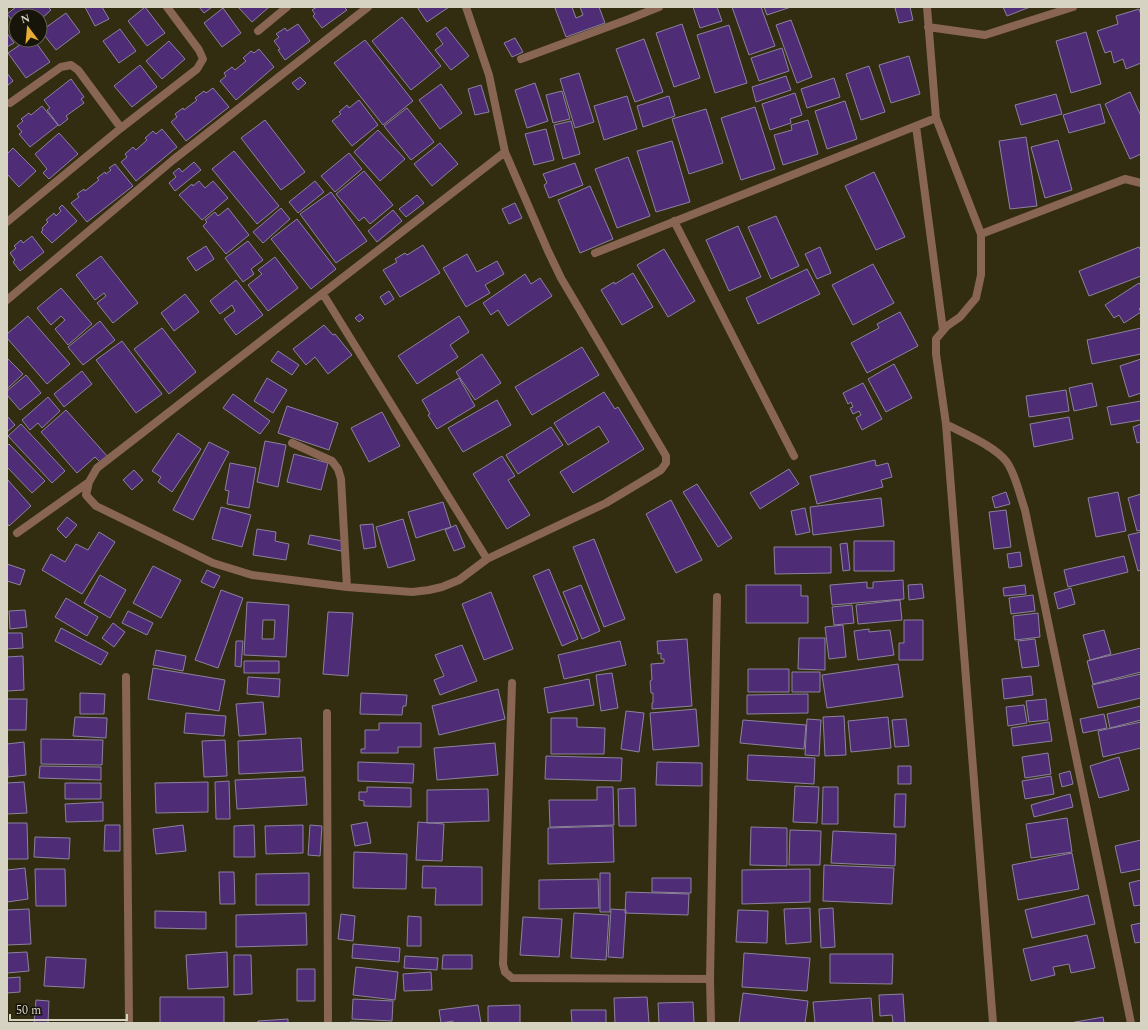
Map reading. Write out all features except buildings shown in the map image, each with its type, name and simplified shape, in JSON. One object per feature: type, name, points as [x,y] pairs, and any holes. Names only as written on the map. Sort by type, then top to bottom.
[{"type":"street","points":[[8,218],[197,69],[203,60],[199,50],[167,7]]},
{"type":"street","points":[[258,31],[287,7]]},
{"type":"street","points":[[7,300],[173,160],[368,7]]},
{"type":"street","points":[[88,482],[86,495],[96,506],[213,563],[252,575],[347,587],[412,592],[442,587],[459,580],[487,559],[606,503],[661,470],[666,463],[666,456],[561,278],[505,152],[489,75],[466,7]]},
{"type":"street","points":[[521,59],[659,7]]},
{"type":"street","points":[[926,7],[936,118],[981,234],[981,276],[976,298],[960,317],[947,326],[936,338],[936,354],[946,424],[993,1023]]},
{"type":"street","points":[[928,27],[985,35],[1073,7]]},
{"type":"street","points":[[10,103],[61,67],[71,65],[78,70],[121,128]]},
{"type":"street","points":[[595,253],[936,118]]},
{"type":"street","points":[[916,126],[943,330]]},
{"type":"street","points":[[17,533],[88,482],[97,468],[505,152]]},
{"type":"street","points":[[981,234],[1125,179],[1141,183]]},
{"type":"street","points":[[674,221],[794,456]]},
{"type":"street","points":[[323,294],[487,559]]},
{"type":"street","points":[[946,424],[995,450],[1007,462],[1015,479],[1025,510],[1131,1023]]},
{"type":"street","points":[[292,443],[332,461],[338,469],[341,479],[347,587]]},
{"type":"street","points":[[711,1023],[710,979],[717,597]]},
{"type":"street","points":[[126,677],[129,1023]]},
{"type":"street","points":[[512,683],[503,964],[505,972],[512,978],[710,979]]},
{"type":"street","points":[[327,713],[328,1023]]}]
